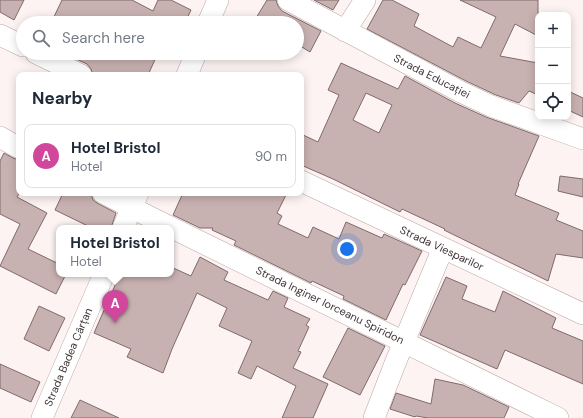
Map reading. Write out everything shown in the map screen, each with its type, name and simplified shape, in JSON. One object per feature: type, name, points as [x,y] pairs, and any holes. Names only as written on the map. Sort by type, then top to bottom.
[{"type":"street","points":[[211,16],[218,0]]},
{"type":"street","name":"Strada Educației","points":[[288,0],[461,92],[491,106],[583,139]]},
{"type":"street","points":[[345,31],[365,0]]},
{"type":"street","points":[[0,35],[16,43]]},
{"type":"street","points":[[50,60],[75,72]]},
{"type":"street","points":[[188,72],[193,60]]},
{"type":"street","points":[[0,137],[16,146]]},
{"type":"street","name":"Strada Viesparilor","points":[[304,182],[583,314]]},
{"type":"street","name":"Strada Inginer Iorceanu Spiridon","points":[[115,196],[135,201],[404,341],[558,418]]},
{"type":"street","points":[[125,225],[135,201]]},
{"type":"street","points":[[374,418],[443,248]]},
{"type":"street","name":"Strada Badea Cârțan","points":[[42,418],[103,277]]},
{"type":"building","points":[[0,0],[24,0],[14,20],[0,12]]},
{"type":"building","points":[[62,0],[132,0],[153,11],[158,0],[171,0],[191,10],[188,16],[54,16]]},
{"type":"building","points":[[267,0],[276,0],[282,11],[292,16],[257,16]]},
{"type":"building","points":[[314,0],[339,0],[333,10]]},
{"type":"building","points":[[383,0],[392,0],[419,14],[414,26],[453,47],[458,37],[481,48],[496,17],[460,0],[538,0],[538,12],[535,12],[535,34],[515,24],[500,56],[535,62],[535,94],[529,91],[519,103],[496,95],[466,81],[367,29]]},
{"type":"building","points":[[304,22],[321,31],[310,52],[304,48]]},
{"type":"building","points":[[78,60],[155,60],[149,72],[92,72],[87,64]]},
{"type":"building","points":[[341,63],[398,89],[405,76],[455,103],[486,117],[539,136],[518,184],[515,195],[559,213],[556,220],[583,231],[583,258],[556,254],[548,281],[444,230],[445,229],[402,209],[400,212],[304,166],[304,135],[318,142],[339,95],[328,90]],"holes":[[[366,93],[392,105],[379,133],[353,120]]]},
{"type":"building","points":[[571,92],[583,98],[583,117],[571,111]]},
{"type":"building","points":[[4,153],[16,159],[16,196],[47,213],[28,249],[56,263],[56,277],[64,277],[56,294],[0,266],[20,224],[0,214],[0,161]]},
{"type":"building","points":[[560,176],[583,179],[583,197],[558,191]]},
{"type":"building","points":[[62,196],[92,196],[93,200],[97,203],[116,213],[112,225],[86,225],[55,210]]},
{"type":"building","points":[[182,196],[286,196],[277,213],[282,216],[278,224],[308,238],[313,227],[339,239],[346,222],[382,238],[384,234],[422,251],[405,285],[403,284],[386,320],[343,299],[344,296],[312,281],[311,283],[234,245],[236,241],[212,230],[213,228],[200,228],[173,215]]},
{"type":"building","points":[[200,257],[228,272],[224,280],[268,300],[273,291],[288,298],[284,307],[310,319],[306,325],[309,327],[298,351],[301,352],[293,368],[328,384],[313,418],[282,418],[296,386],[257,366],[251,379],[238,373],[252,341],[219,326],[227,308],[197,293],[163,373],[127,357],[131,349],[94,333],[119,277],[174,277],[174,268],[191,276]]},
{"type":"building","points":[[446,277],[467,286],[462,299],[495,312],[503,291],[556,318],[552,328],[583,341],[583,384],[505,350],[497,369],[420,335]]},
{"type":"building","points":[[39,306],[65,318],[49,351],[24,339]]},
{"type":"building","points":[[348,328],[385,346],[360,395],[323,377]]},
{"type":"building","points":[[0,364],[40,382],[31,402],[0,388]]},
{"type":"building","points":[[435,379],[463,385],[509,407],[504,418],[415,417],[390,409],[396,393],[431,404]]},
{"type":"building","points":[[80,400],[119,418],[71,418]]},
{"type":"place","name":"Hotel Bristol","points":[[115,323]]}]
